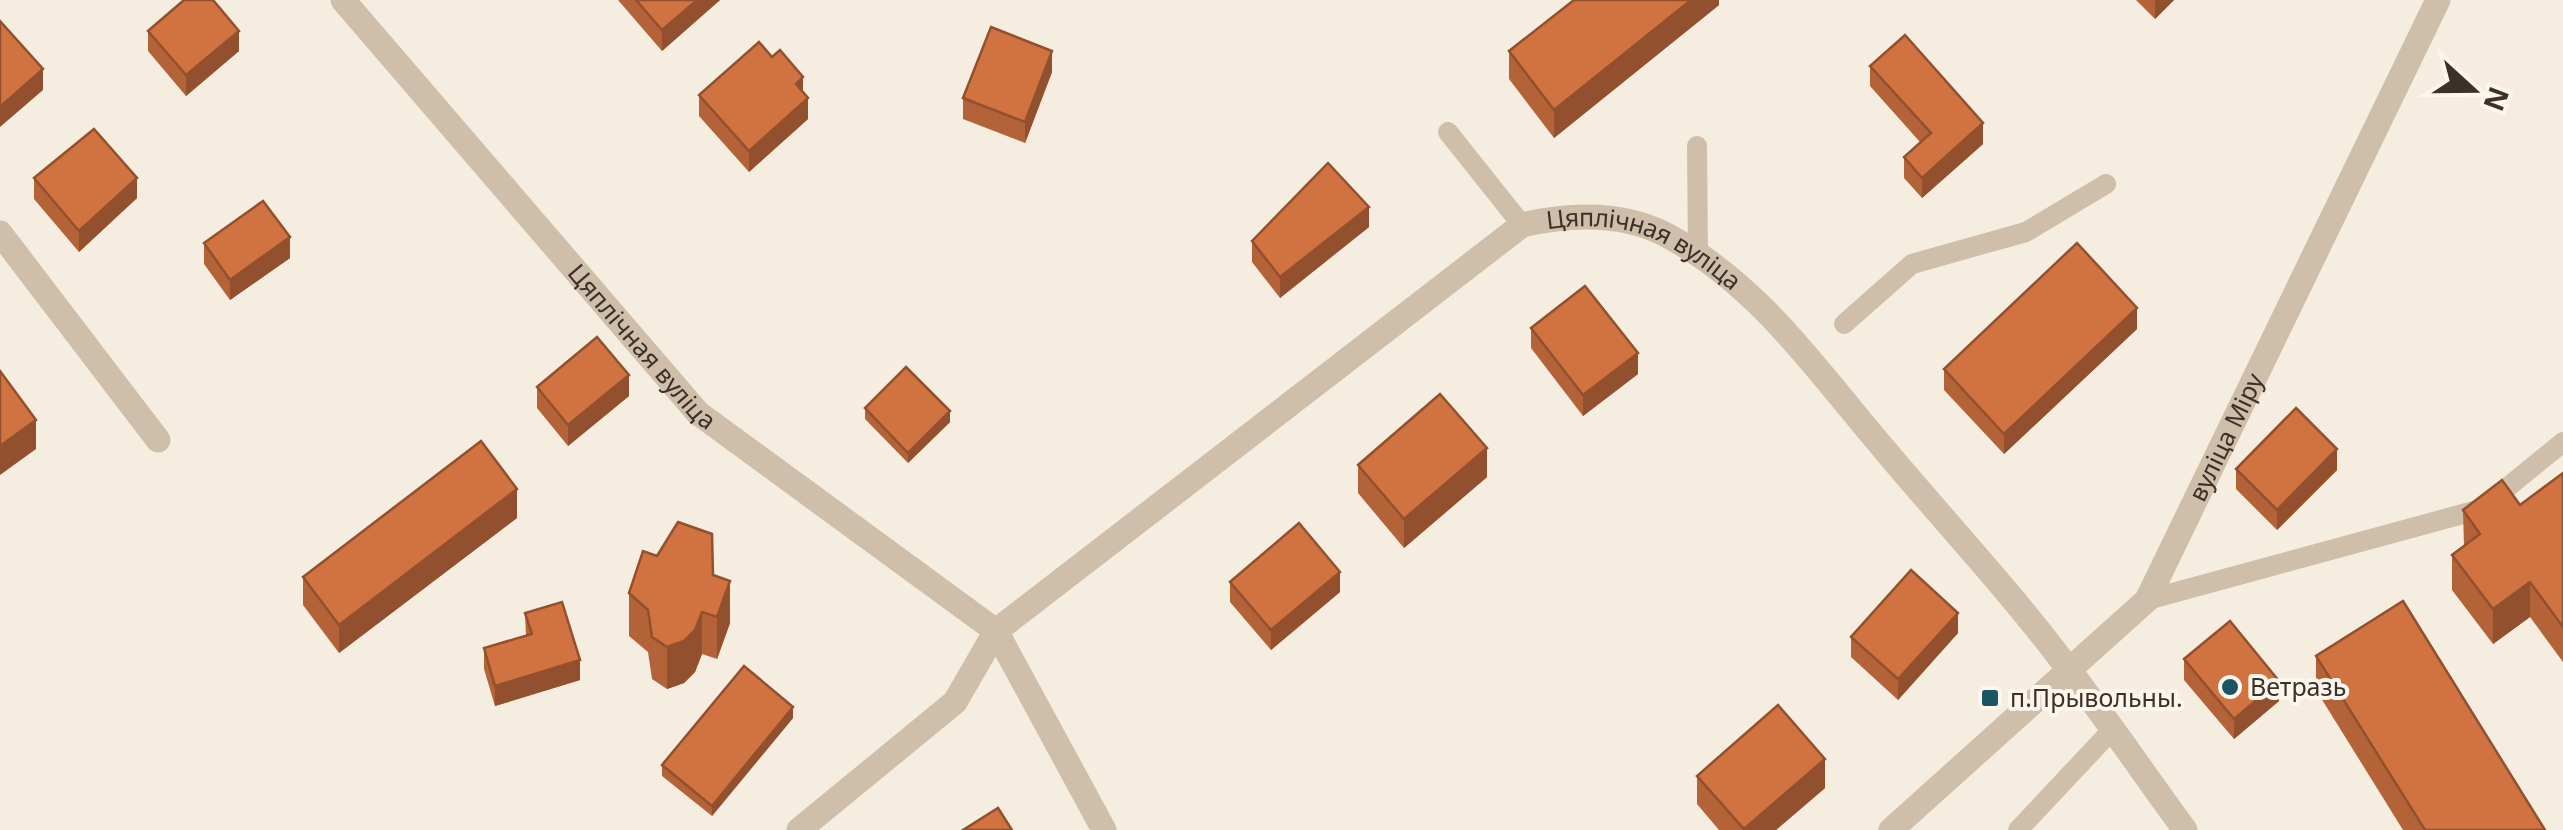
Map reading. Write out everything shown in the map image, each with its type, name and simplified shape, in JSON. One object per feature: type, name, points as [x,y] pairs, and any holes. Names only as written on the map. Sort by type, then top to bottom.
[{"type":"street","name":"Цяплічная вуліца","points":[[342,0],[698,414],[996,630],[1104,830]]},
{"type":"street","name":"вуліца Міру","points":[[1892,830],[2147,600],[2438,0]]},
{"type":"street","name":"Цяплічная вуліца","points":[[799,830],[956,702],[996,630],[1522,225],[1564,216],[1616,219],[1667,235],[1730,276],[1816,363],[1872,436],[2068,668]]},
{"type":"street","points":[[0,234],[158,440]]},
{"type":"street","points":[[2068,668],[2185,830]]},
{"type":"lane","points":[[1448,132],[1522,225]]},
{"type":"lane","points":[[1696,146],[1698,255]]},
{"type":"lane","points":[[1844,324],[1912,264],[2026,232],[2106,184]]},
{"type":"lane","points":[[2147,600],[2481,509],[2563,442]]},
{"type":"lane","points":[[2018,830],[2112,730]]},
{"type":"building","points":[[184,0],[213,0],[239,31],[186,75],[148,31]]},
{"type":"building","points":[[636,0],[697,0],[662,30]]},
{"type":"building","points":[[1574,0],[1691,0],[1554,110],[1509,51]]},
{"type":"building","points":[[0,21],[43,69],[0,107]]},
{"type":"building","points":[[991,27],[1052,51],[1025,122],[963,98]]},
{"type":"building","points":[[1905,35],[1983,123],[1922,178],[1904,157],[1931,133],[1870,66]]},
{"type":"building","points":[[759,42],[772,57],[780,50],[803,77],[796,84],[808,98],[749,151],[699,95]]},
{"type":"building","points":[[94,129],[137,178],[79,231],[34,178]]},
{"type":"building","points":[[1328,163],[1369,207],[1280,277],[1252,241]]},
{"type":"building","points":[[263,201],[290,237],[230,280],[204,243]]},
{"type":"building","points":[[2077,243],[2137,308],[2004,434],[1944,369]]},
{"type":"building","points":[[1585,286],[1638,353],[1583,395],[1531,328]]},
{"type":"building","points":[[597,337],[629,375],[568,425],[537,387]]},
{"type":"building","points":[[906,367],[950,411],[908,453],[865,408]]},
{"type":"building","points":[[0,371],[36,420],[0,446]]},
{"type":"building","points":[[1440,394],[1487,448],[1404,519],[1358,465]]},
{"type":"building","points":[[2296,408],[2337,449],[2277,510],[2236,469]]},
{"type":"building","points":[[481,441],[517,489],[339,625],[303,577]]},
{"type":"building","points":[[2563,473],[2563,627],[2530,582],[2493,609],[2452,555],[2480,534],[2463,510],[2502,480],[2520,505]]},
{"type":"building","points":[[678,522],[712,534],[713,575],[730,581],[717,617],[702,612],[695,630],[684,641],[667,647],[652,637],[648,610],[629,593],[643,551],[657,556]]},
{"type":"building","points":[[1299,523],[1340,572],[1271,630],[1230,582]]},
{"type":"building","points":[[1911,570],[1958,613],[1898,679],[1851,637]]},
{"type":"building","points":[[2403,601],[2545,830],[2425,830],[2316,656]]},
{"type":"building","points":[[562,602],[580,660],[495,686],[484,648],[532,634],[525,613]]},
{"type":"building","points":[[2230,621],[2279,681],[2234,719],[2184,659]]},
{"type":"building","points":[[744,666],[793,707],[712,806],[662,765]]},
{"type":"building","points":[[1778,705],[1825,759],[1744,829],[1697,776]]},
{"type":"building","points":[[998,808],[1012,830],[963,830]]},
{"type":"place","name":"Ветразь","points":[[2230,687]]},
{"type":"place","name":"п.Прывольны.","points":[[1990,698]]}]
